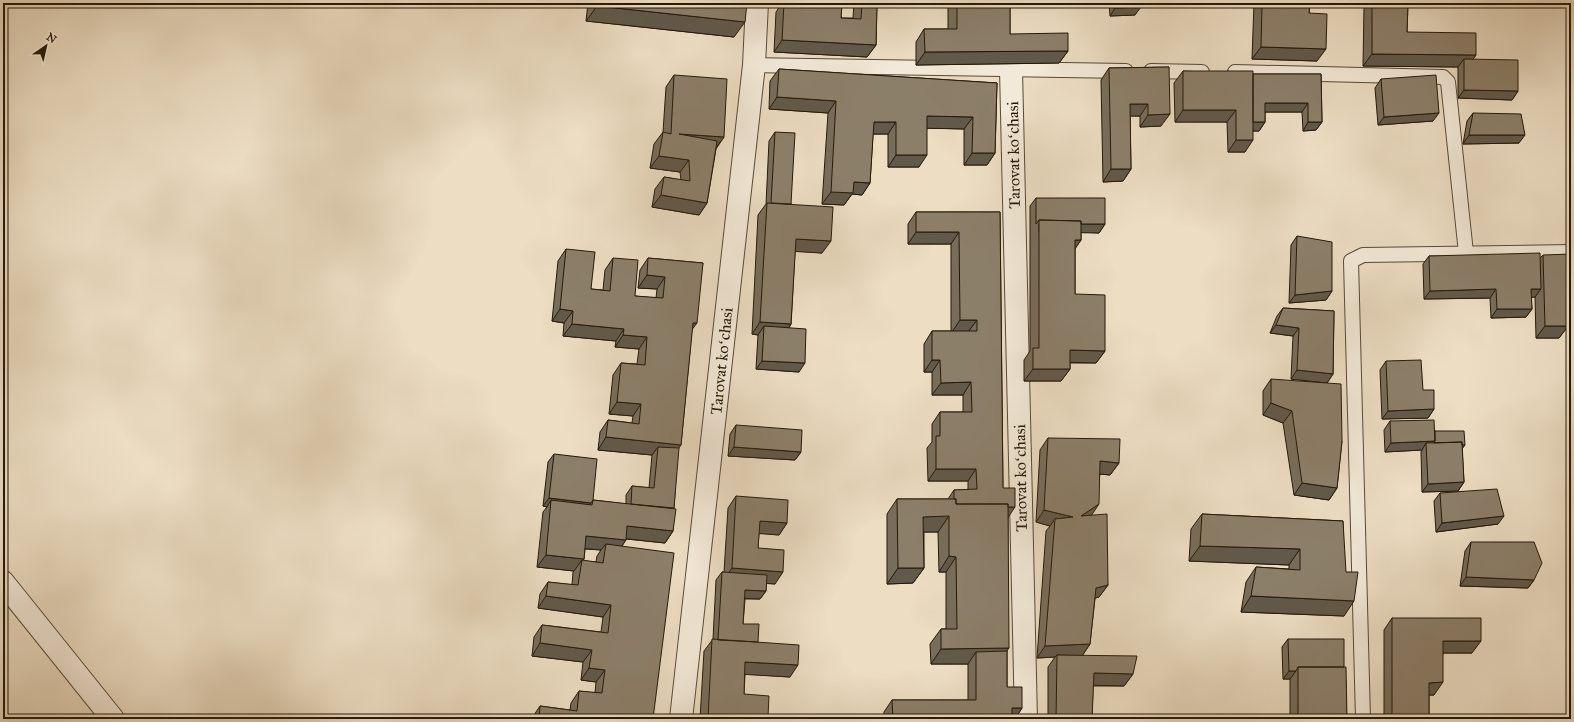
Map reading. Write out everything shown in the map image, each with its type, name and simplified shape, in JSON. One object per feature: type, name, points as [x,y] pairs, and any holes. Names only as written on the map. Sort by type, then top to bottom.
[{"type":"street","name":"Tarovat koʻchasi","points":[[681,719],[754,65],[757,3]]},
{"type":"street","name":"Tarovat koʻchasi","points":[[1012,70],[1026,719]]},
{"type":"street","points":[[3,582],[113,719]]},
{"type":"lane","points":[[754,65],[1443,77],[1448,82],[1466,253]]},
{"type":"lane","points":[[1363,719],[1352,260],[1363,255],[1571,252]]},
{"type":"building","points":[[597,3],[747,3],[745,22],[597,6]]},
{"type":"building","points":[[784,3],[842,3],[841,18],[861,19],[862,3],[877,3],[876,45],[782,40]]},
{"type":"building","points":[[957,3],[1010,3],[1010,34],[1068,33],[1068,51],[925,52],[924,29],[957,29]]},
{"type":"building","points":[[1115,3],[1141,3],[1141,7],[1115,8]]},
{"type":"building","points":[[1262,3],[1310,3],[1309,13],[1327,14],[1326,49],[1261,47]]},
{"type":"building","points":[[1372,3],[1408,3],[1407,32],[1476,33],[1476,55],[1372,54]]},
{"type":"building","points":[[1464,59],[1518,60],[1518,91],[1464,90]]},
{"type":"building","points":[[1169,67],[1170,114],[1148,115],[1148,104],[1130,104],[1131,169],[1111,169],[1109,68]]},
{"type":"building","points":[[779,69],[997,83],[995,153],[972,153],[973,117],[927,116],[927,155],[896,155],[896,122],[874,122],[870,183],[854,182],[853,193],[831,192],[836,101],[777,97]]},
{"type":"building","points":[[1183,71],[1253,71],[1253,140],[1236,140],[1236,110],[1183,110]]},
{"type":"building","points":[[1253,74],[1321,74],[1322,122],[1308,122],[1308,103],[1265,103],[1265,122],[1253,122]]},
{"type":"building","points":[[674,75],[727,79],[724,137],[679,134],[717,141],[707,203],[661,195],[664,177],[690,181],[689,160],[659,156],[663,132],[671,134]]},
{"type":"building","points":[[1436,75],[1439,113],[1384,117],[1381,79]]},
{"type":"building","points":[[1473,113],[1521,114],[1525,135],[1469,135]]},
{"type":"building","points":[[775,132],[795,133],[791,204],[771,203]]},
{"type":"building","points":[[1036,198],[1105,198],[1105,224],[1081,224],[1081,221],[1039,220],[1036,224]]},
{"type":"building","points":[[767,203],[833,207],[831,241],[796,239],[791,324],[760,322]]},
{"type":"building","points":[[916,212],[1000,212],[1003,488],[1015,488],[1015,507],[1008,507],[1008,504],[956,504],[956,499],[954,499],[954,490],[977,489],[976,469],[936,469],[936,436],[940,436],[940,412],[972,412],[971,382],[941,383],[940,360],[932,360],[932,331],[977,331],[977,320],[960,320],[959,232],[916,232]]},
{"type":"building","points":[[1039,220],[1081,221],[1081,240],[1075,240],[1075,294],[1105,295],[1105,351],[1070,350],[1070,369],[1033,369],[1033,348],[1039,348]]},
{"type":"building","points":[[1297,236],[1332,242],[1332,291],[1295,295]]},
{"type":"building","points":[[566,249],[595,252],[591,289],[610,291],[613,258],[638,260],[635,296],[663,298],[665,277],[647,275],[648,258],[703,263],[697,323],[693,323],[681,445],[606,437],[608,420],[639,424],[641,404],[617,402],[621,363],[645,365],[647,337],[623,335],[624,329],[572,324],[573,311],[560,309]]},
{"type":"building","points":[[1540,253],[1541,289],[1531,289],[1532,309],[1497,309],[1496,289],[1430,291],[1429,256]]},
{"type":"building","points":[[1571,254],[1571,296],[1567,296],[1568,326],[1545,326],[1543,255]]},
{"type":"building","points":[[1283,308],[1334,311],[1333,374],[1297,370],[1299,328],[1276,325]]},
{"type":"building","points":[[764,326],[806,329],[805,363],[762,361]]},
{"type":"building","points":[[1421,360],[1423,390],[1434,390],[1434,409],[1388,411],[1386,361]]},
{"type":"building","points":[[1271,379],[1341,384],[1342,441],[1337,488],[1302,483],[1292,411],[1271,403]]},
{"type":"building","points":[[1434,420],[1435,441],[1391,443],[1390,421]]},
{"type":"building","points":[[736,425],[802,430],[801,452],[734,447]]},
{"type":"building","points":[[1435,431],[1464,431],[1465,445],[1462,445],[1462,442],[1434,443]]},
{"type":"building","points":[[1048,438],[1120,439],[1119,463],[1100,461],[1099,504],[1081,516],[1107,514],[1108,585],[1096,588],[1090,644],[1045,646],[1055,519],[1073,517],[1044,510]]},
{"type":"building","points":[[1462,442],[1464,482],[1428,484],[1426,443]]},
{"type":"building","points":[[658,447],[679,448],[674,508],[631,504],[632,486],[654,488]]},
{"type":"building","points":[[554,454],[597,459],[593,500],[591,503],[549,498]]},
{"type":"building","points":[[1497,489],[1504,516],[1442,523],[1440,493]]},
{"type":"building","points":[[736,496],[788,500],[787,523],[760,521],[758,548],[784,550],[783,572],[732,568]]},
{"type":"building","points":[[897,499],[956,499],[956,504],[1008,504],[1009,648],[941,649],[941,629],[957,629],[956,557],[949,556],[949,516],[923,517],[924,568],[898,568]]},
{"type":"building","points":[[551,500],[592,505],[593,500],[676,509],[673,531],[627,526],[626,540],[586,536],[584,559],[546,555]]},
{"type":"building","points":[[1202,514],[1343,521],[1346,572],[1358,572],[1354,601],[1251,596],[1256,567],[1300,570],[1300,549],[1200,546]]},
{"type":"building","points":[[1471,542],[1534,542],[1542,563],[1534,580],[1466,577]]},
{"type":"building","points":[[606,544],[674,553],[653,719],[539,719],[540,706],[577,711],[579,691],[602,693],[605,670],[589,668],[592,650],[540,643],[542,625],[608,633],[611,605],[546,596],[548,582],[578,585],[582,560],[603,563]]},
{"type":"building","points":[[722,572],[767,575],[766,591],[745,590],[743,624],[759,624],[758,642],[718,640]]},
{"type":"building","points":[[1392,618],[1481,618],[1481,641],[1443,641],[1443,682],[1429,683],[1429,719],[1392,719]]},
{"type":"building","points":[[712,639],[799,645],[798,665],[745,662],[744,694],[769,696],[768,716],[773,716],[773,719],[708,719]]},
{"type":"building","points":[[1288,639],[1344,639],[1344,667],[1298,667],[1296,671],[1289,671]]},
{"type":"building","points":[[1007,651],[1007,687],[1022,687],[1022,708],[1012,708],[1012,719],[893,719],[892,700],[976,700],[976,652]]},
{"type":"building","points":[[1057,655],[1137,656],[1133,674],[1094,673],[1092,719],[1056,719]]},
{"type":"building","points":[[1298,667],[1346,667],[1347,719],[1298,719]]}]
